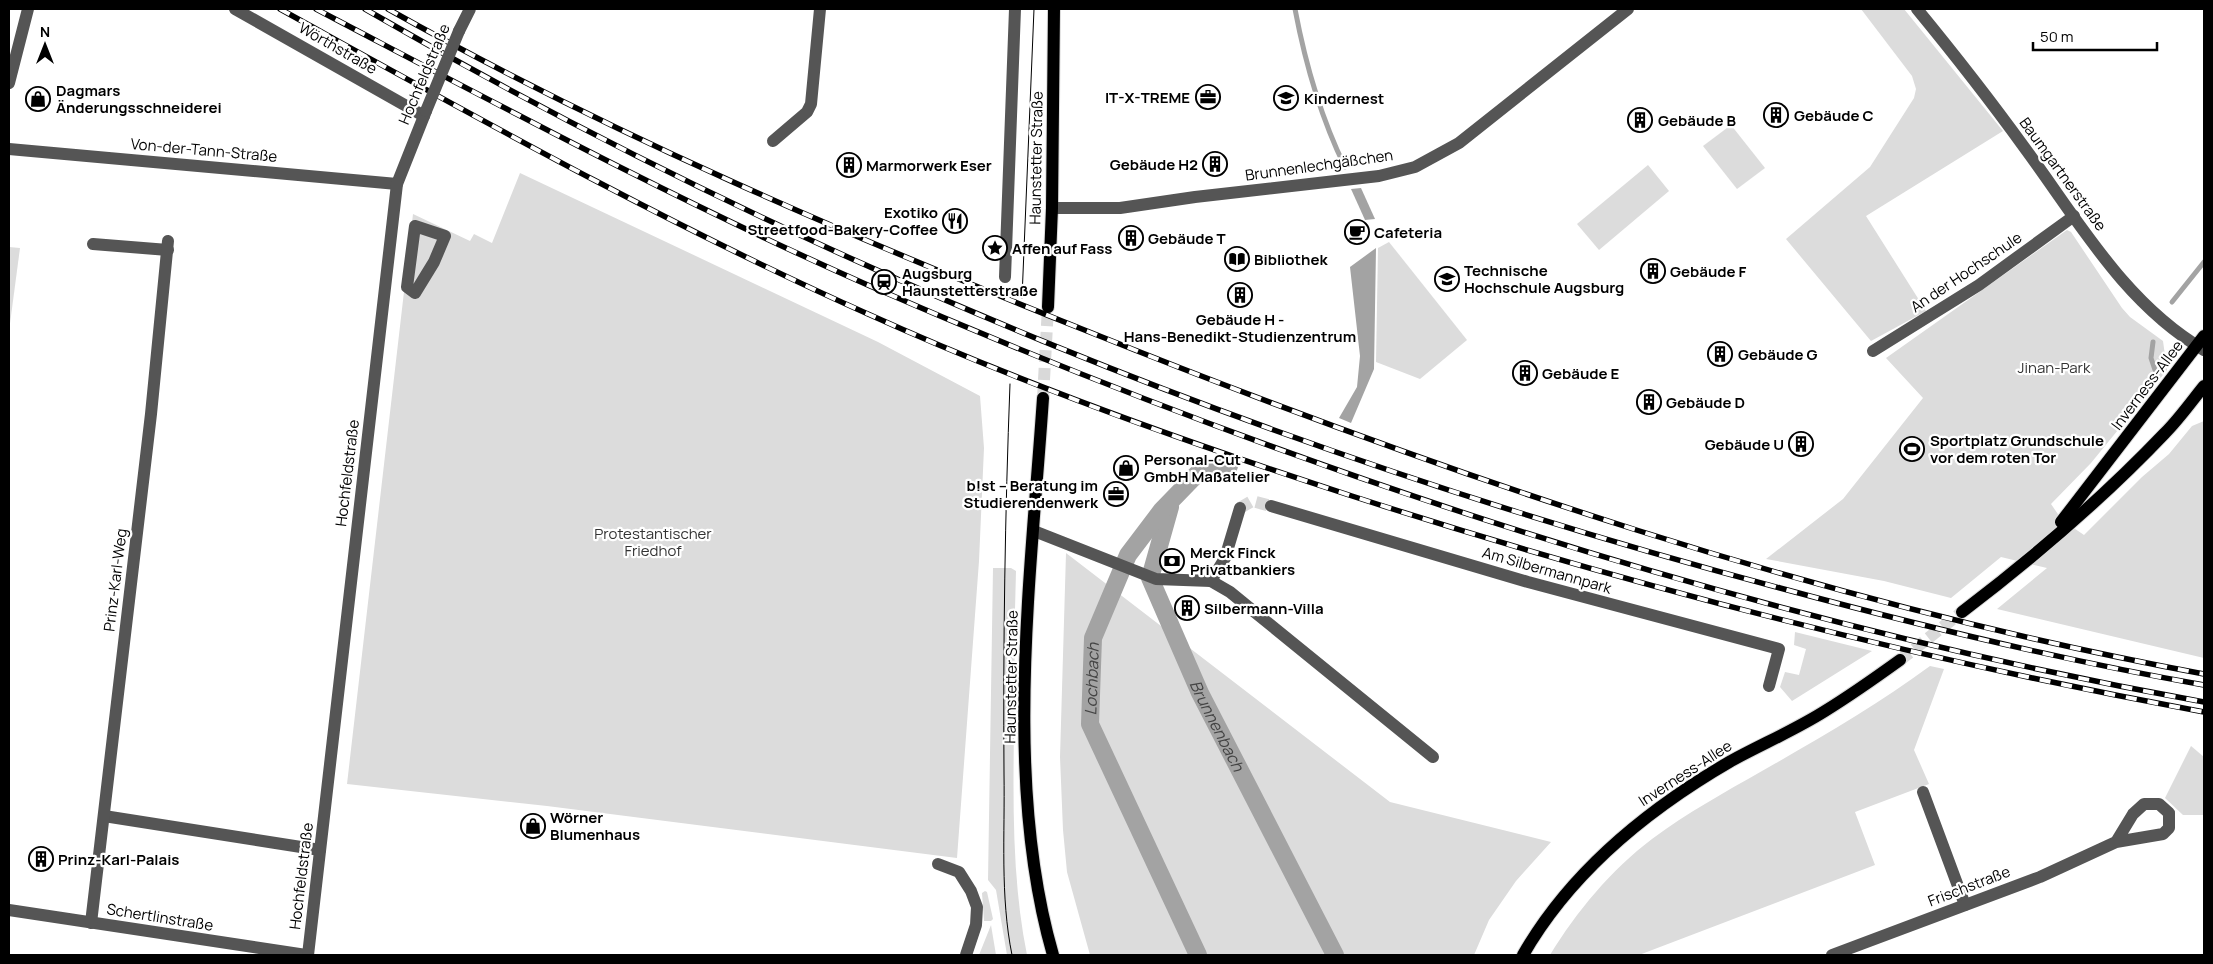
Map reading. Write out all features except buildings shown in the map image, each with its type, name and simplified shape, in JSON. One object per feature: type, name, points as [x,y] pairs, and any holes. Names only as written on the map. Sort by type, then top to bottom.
[{"type":"main road","name":"Haunstetter Straße","points":[[1048,307],[1052,208],[1054,9]]},
{"type":"main road","name":"Inverness-Allee","points":[[2041,548],[2202,344]]},
{"type":"main road","name":"Inverness-Allee","points":[[1962,612],[2041,548],[2111,487],[2160,439],[2204,386]]},
{"type":"main road","name":"Haunstetter Straße","points":[[1043,398],[1028,600],[1025,727],[1031,844],[1038,898],[1053,955]]},
{"type":"main road","name":"Inverness-Allee","points":[[1523,955],[1544,922],[1588,869],[1606,850],[1651,813],[1731,762],[1824,712],[1900,660]]},
{"type":"street","points":[[9,83],[28,9]]},
{"type":"street","name":"Wörthstraße","points":[[235,9],[425,113]]},
{"type":"street","name":"Hochfeldstraße","points":[[307,955],[397,184],[459,31],[470,9]]},
{"type":"street","points":[[773,141],[807,112],[814,96],[820,9]]},
{"type":"street","name":"Haunstetter Straße","points":[[1005,277],[1015,9]]},
{"type":"street","name":"Brunnenlechgäßchen","points":[[1052,208],[1120,208],[1196,197],[1379,176],[1415,167],[1459,144],[1628,9]]},
{"type":"street","name":"Baumgartnerstraße","points":[[1917,9],[1972,77],[2116,274],[2136,297],[2176,332],[2202,344]]},
{"type":"street","name":"Von-der-Tann-Straße","points":[[9,149],[397,184]]},
{"type":"street","name":"An der Hochschule","points":[[1873,352],[1980,285],[2074,216]]},
{"type":"street","points":[[415,226],[445,236],[434,262],[415,292],[407,287],[415,226]]},
{"type":"street","name":"Prinz-Karl-Weg","points":[[91,923],[151,414],[168,246],[93,244]]},
{"type":"street","name":"Am Silbermannpark","points":[[1271,506],[1528,582],[1779,649],[1770,686]]},
{"type":"street","points":[[1211,580],[1225,558],[1240,508]]},
{"type":"street","points":[[1034,531],[1156,579],[1211,580],[1230,592],[1433,757]]},
{"type":"street","points":[[1923,792],[1965,905]]},
{"type":"street","points":[[104,816],[320,850]]},
{"type":"street","name":"Frischstraße","points":[[1832,955],[2040,877],[2116,842]]},
{"type":"street","points":[[938,864],[959,872],[965,880],[977,908],[976,925],[966,955]]},
{"type":"street","name":"Schertlinstraße","points":[[9,910],[307,955]]},
{"type":"green space","points":[[1861,9],[1904,9],[2003,131],[1866,216],[1926,311],[1871,341],[1786,239],[1870,167],[1914,98],[1916,89],[1912,76]]},
{"type":"green space","points":[[1731,125],[1765,168],[1737,189],[1703,146]]},
{"type":"green space","points":[[1648,165],[1669,191],[1599,250],[1577,224]]},
{"type":"green space","name":"Protestantischer Friedhof","points":[[520,173],[878,342],[980,396],[984,448],[979,561],[957,858],[547,806],[347,784],[413,214],[470,241],[474,234],[492,243]]},
{"type":"green space","name":"Jinan-Park","points":[[2067,230],[2071,232],[2122,308],[2130,317],[2163,341],[2167,370],[2091,463],[2051,504],[2062,520],[2084,535],[2142,477],[2169,454],[2192,426],[2204,421],[2204,658],[1997,609],[2047,568],[2001,557],[1951,598],[1884,581],[1766,559],[1843,499],[1923,398],[1886,358]]},
{"type":"green space","points":[[1389,242],[1467,340],[1420,379],[1376,362],[1378,248]]},
{"type":"green space","points":[[9,247],[20,248],[9,331]]},
{"type":"green space","points":[[1066,553],[1390,802],[1551,842],[1516,881],[1489,920],[1474,955],[1090,955],[1067,872],[1063,830],[1060,757]]},
{"type":"green space","points":[[993,568],[1011,568],[1016,571],[1014,842],[1018,899],[1027,955],[1007,955],[996,890],[988,880]]},
{"type":"green space","points":[[1795,632],[1872,651],[1792,701],[1780,687],[1785,672],[1799,675],[1806,649],[1794,645]]},
{"type":"green space","points":[[1930,666],[1944,669],[1914,750],[1929,784],[1855,812],[1875,865],[1639,955],[1550,955],[1583,907],[1596,892],[1623,864],[1652,839],[1706,803],[1848,721]]},
{"type":"green space","points":[[2191,746],[2204,757],[2204,815],[2183,815],[2165,798]]},
{"type":"green space","points":[[987,892],[993,919],[991,921],[984,921],[982,893]]},
{"type":"green space","points":[[991,925],[996,955],[979,955]]},
{"type":"shaded area","points":[[1361,188],[1375,219],[1365,220],[1351,189]]},
{"type":"shaded area","points":[[1376,248],[1374,369],[1351,423],[1339,418],[1357,387],[1360,356],[1350,267]]},
{"type":"waterway","name":"Lochbach","points":[[1295,9],[1315,90],[1328,129],[1345,167]]},
{"type":"waterway","points":[[2172,302],[2204,262]]},
{"type":"waterway","points":[[2153,342],[2151,358],[2156,373]]},
{"type":"waterway","name":"Lochbach","points":[[1198,955],[1090,724],[1093,638],[1128,555],[1162,510],[1197,474],[1229,466]]},
{"type":"waterway","name":"Brunnenbach","points":[[1170,507],[1150,578],[1200,693],[1335,955]]},
{"type":"tunnel","points":[[1043,398],[1048,307]]},
{"type":"tunnel","points":[[1240,508],[1252,501],[1271,506]]},
{"type":"tunnel","points":[[1900,660],[1962,612]]},
{"type":"tram line","points":[[1022,298],[1034,9]]},
{"type":"tram line","points":[[1010,384],[1005,579],[1004,888],[1012,955]]},
{"type":"railway","points":[[280,9],[571,168],[718,243],[927,340],[1107,412],[1352,496],[1457,529],[1668,590],[1775,618],[1989,669],[2204,712]]},
{"type":"railway","points":[[316,9],[591,152],[799,254],[1031,354],[1194,418],[1359,477],[1525,533],[1693,583],[1862,628],[2032,668],[2204,702]]},
{"type":"railway","points":[[365,9],[532,102],[703,189],[877,270],[1053,345],[1232,415],[1413,478],[1596,536],[1780,588],[1991,641],[2097,665],[2204,685]]},
{"type":"railway","points":[[388,9],[558,99],[732,182],[820,221],[1087,331],[1360,436],[1498,485],[1777,573],[1918,611],[2061,645],[2204,674]]},
{"type":"place","name":"IT-X-TREME","points":[[1208,97]]},
{"type":"place","name":"Kindernest","points":[[1286,98]]},
{"type":"place","name":"Dagmars Änderungsschneiderei","points":[[38,99]]},
{"type":"place","name":"Gebäude C","points":[[1776,115]]},
{"type":"place","name":"Gebäude B","points":[[1640,120]]},
{"type":"place","name":"Gebäude H2","points":[[1215,164]]},
{"type":"place","name":"Marmorwerk Eser","points":[[849,165]]},
{"type":"place","name":"Exotiko Streetfood-Bakery-Coffee","points":[[955,221]]},
{"type":"place","name":"Cafeteria","points":[[1357,232]]},
{"type":"place","name":"Gebäude T","points":[[1131,238]]},
{"type":"place","name":"Affen auf Fass","points":[[995,248]]},
{"type":"place","name":"Bibliothek","points":[[1237,259]]},
{"type":"place","name":"Gebäude F","points":[[1653,271]]},
{"type":"place","name":"Technische Hochschule Augsburg","points":[[1447,279]]},
{"type":"place","name":"Augsburg Haunstetterstraße","points":[[884,282]]},
{"type":"place","name":"Gebäude H - Hans-Benedikt-Studienzentrum","points":[[1240,295]]},
{"type":"place","name":"Gebäude G","points":[[1720,354]]},
{"type":"place","name":"Gebäude E","points":[[1525,373]]},
{"type":"place","name":"Gebäude D","points":[[1649,402]]},
{"type":"place","name":"Gebäude U","points":[[1801,444]]},
{"type":"place","name":"Sportplatz Grundschule vor dem roten Tor","points":[[1912,449]]},
{"type":"place","name":"Personal-Cut GmbH Maßatelier","points":[[1126,468]]},
{"type":"place","name":"b!st – Beratung im Studierendenwerk","points":[[1116,494]]},
{"type":"place","name":"Merck Finck Privatbankiers","points":[[1172,561]]},
{"type":"place","name":"Silbermann-Villa","points":[[1187,608]]},
{"type":"place","name":"Wörner Blumenhaus","points":[[533,826]]},
{"type":"place","name":"Prinz-Karl-Palais","points":[[41,859]]}]
